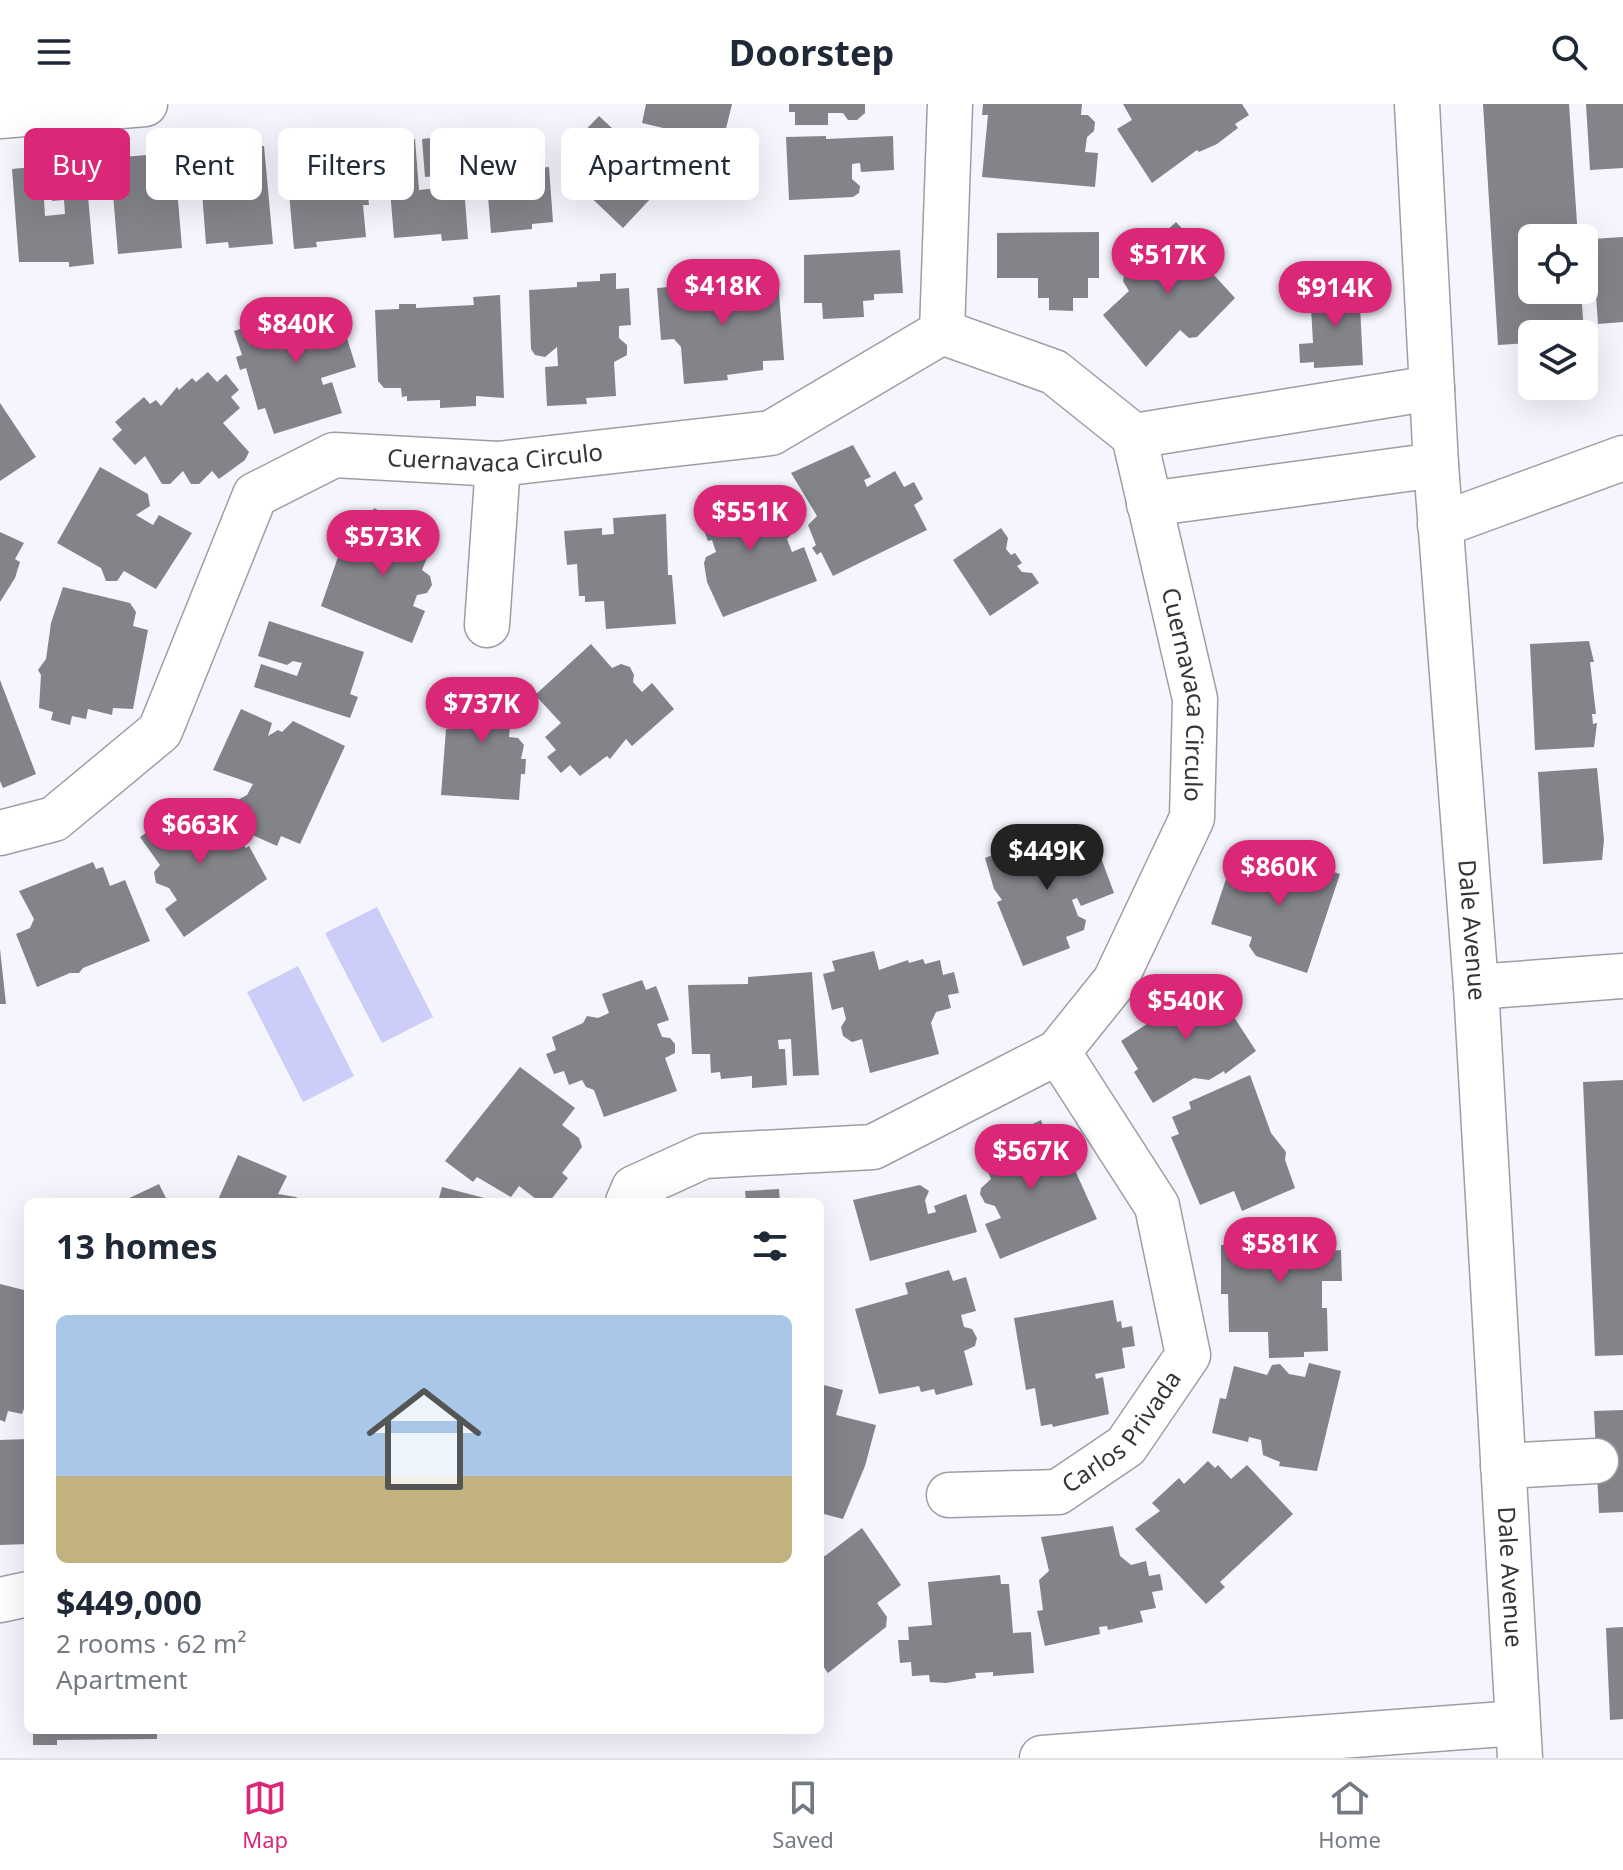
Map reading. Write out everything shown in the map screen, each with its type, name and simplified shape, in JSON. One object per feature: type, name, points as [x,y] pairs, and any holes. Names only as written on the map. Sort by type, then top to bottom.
[{"type":"street","points":[[0,116],[145,104]]},
{"type":"street","points":[[950,104],[942,332],[1054,372],[1134,436],[1432,388]]},
{"type":"street","name":"Dale Avenue","points":[[1417,104],[1440,525],[1476,987],[1518,1740]]},
{"type":"street","name":"Cuernavaca Circulo","points":[[0,833],[54,819],[160,731],[255,495],[334,455],[498,464],[771,433],[942,332]]},
{"type":"street","name":"Cuernavaca Circulo","points":[[630,1198],[634,1188],[704,1156],[873,1147],[1058,1052],[1115,981],[1192,818],[1195,699],[1134,436]]},
{"type":"street","points":[[1440,525],[1623,458]]},
{"type":"street","points":[[487,625],[498,464]]},
{"type":"street","points":[[1149,504],[1436,465]]},
{"type":"street","points":[[1476,987],[1623,976]]},
{"type":"street","name":"Carlos Privada","points":[[949,1495],[1058,1492],[1126,1446],[1188,1355],[1157,1206],[1058,1052]]},
{"type":"street","points":[[1503,1466],[1596,1461]]},
{"type":"street","points":[[0,1600],[24,1595]]},
{"type":"street","points":[[1042,1758],[1518,1740]]},
{"type":"shaded area","points":[[377,907],[433,1017],[382,1043],[325,933]]},
{"type":"shaded area","points":[[298,966],[354,1076],[303,1102],[247,992]]},
{"type":"building","points":[[646,104],[732,104],[726,128],[663,128],[642,123]]},
{"type":"building","points":[[789,104],[865,104],[865,113],[857,120],[848,120],[843,113],[828,113],[828,125],[795,125],[795,112],[789,112]]},
{"type":"building","points":[[983,104],[1082,104],[1081,115],[1088,115],[1095,122],[1094,131],[1087,137],[1085,152],[1098,153],[1095,187],[982,177],[988,115],[982,115]]},
{"type":"building","points":[[1123,104],[1242,104],[1249,115],[1235,124],[1238,128],[1217,144],[1199,152],[1197,150],[1152,183],[1117,129],[1132,120]]},
{"type":"building","points":[[1483,104],[1569,104],[1577,224],[1518,224],[1518,304],[1582,304],[1583,320],[1518,320],[1518,344],[1498,345]]},
{"type":"building","points":[[1586,104],[1623,104],[1623,168],[1590,170]]},
{"type":"building","points":[[599,116],[612,128],[587,128]]},
{"type":"building","points":[[826,136],[826,139],[893,136],[894,170],[861,172],[860,163],[852,164],[852,179],[860,186],[859,193],[853,197],[789,200],[786,137]]},
{"type":"building","points":[[430,138],[430,177],[425,177],[422,139]]},
{"type":"building","points":[[415,139],[419,190],[430,189],[430,200],[465,200],[468,239],[442,241],[441,234],[394,238],[391,200],[414,200]]},
{"type":"building","points":[[262,146],[273,244],[229,248],[228,242],[206,244],[203,200],[262,200]]},
{"type":"building","points":[[146,155],[146,200],[178,200],[182,248],[118,254],[114,200],[130,200],[130,156]]},
{"type":"building","points":[[545,167],[549,167],[553,222],[532,224],[532,229],[491,233],[488,200],[545,200]]},
{"type":"building","points":[[24,168],[24,200],[44,200],[45,216],[65,214],[64,200],[88,200],[94,264],[69,267],[69,262],[19,262],[12,169]]},
{"type":"building","points":[[290,200],[368,200],[369,205],[363,205],[366,237],[316,242],[317,247],[294,249]]},
{"type":"building","points":[[594,200],[649,200],[623,228]]},
{"type":"building","points":[[1176,222],[1208,257],[1202,262],[1235,298],[1197,337],[1189,338],[1180,330],[1146,367],[1103,315],[1129,291],[1123,281],[1125,272],[1133,268],[1141,270],[1152,260],[1144,252]]},
{"type":"building","points":[[1099,232],[1099,278],[1088,278],[1088,298],[1073,298],[1073,311],[1049,310],[1049,298],[1038,298],[1038,278],[997,278],[997,233]]},
{"type":"building","points":[[1623,237],[1623,322],[1598,324],[1598,239]]},
{"type":"building","points":[[900,250],[903,293],[874,294],[874,300],[863,301],[864,317],[823,319],[822,303],[804,303],[804,255]]},
{"type":"building","points":[[616,273],[616,289],[629,288],[631,325],[619,326],[619,338],[627,345],[627,355],[614,362],[616,396],[586,398],[587,404],[547,406],[545,367],[558,366],[557,347],[545,357],[535,355],[531,349],[529,290],[577,287],[577,282],[600,281],[600,274]]},
{"type":"building","points":[[778,279],[784,360],[763,361],[763,370],[727,375],[728,380],[684,384],[681,347],[674,339],[661,340],[657,288]]},
{"type":"building","points":[[1359,286],[1363,365],[1314,368],[1314,362],[1300,363],[1299,344],[1313,343],[1310,289]]},
{"type":"building","points":[[500,295],[504,398],[476,396],[476,406],[440,408],[440,400],[407,401],[407,396],[402,397],[401,388],[384,388],[378,381],[375,310],[399,309],[399,304],[416,304],[416,308],[474,305],[473,297]]},
{"type":"building","points":[[335,300],[356,367],[321,378],[323,385],[332,382],[342,413],[274,434],[265,408],[258,410],[246,368],[240,370],[236,357],[242,355],[234,331]]},
{"type":"building","points":[[208,372],[217,382],[226,374],[239,390],[231,397],[240,408],[223,423],[249,452],[245,460],[219,479],[212,471],[199,484],[191,484],[183,471],[170,484],[162,484],[145,456],[135,465],[112,439],[122,430],[115,422],[144,397],[150,404],[156,400],[161,406],[177,387],[179,390],[192,378],[196,382]]},
{"type":"building","points":[[0,403],[36,457],[0,481]]},
{"type":"building","points":[[853,445],[871,477],[864,480],[867,487],[895,471],[904,487],[914,482],[923,499],[914,505],[927,530],[833,576],[821,552],[817,555],[812,548],[816,545],[808,525],[817,516],[791,473]]},
{"type":"building","points":[[100,467],[148,494],[150,506],[136,515],[153,525],[159,515],[192,533],[156,589],[124,571],[117,581],[106,581],[101,568],[57,543]]},
{"type":"building","points":[[761,488],[773,520],[784,519],[791,523],[793,532],[787,539],[792,552],[804,547],[817,581],[723,617],[707,582],[704,563],[706,557],[716,552],[712,540],[708,541],[695,507]]},
{"type":"building","points":[[374,508],[435,539],[422,570],[430,576],[432,585],[427,593],[417,595],[413,606],[425,611],[412,643],[321,606],[338,557],[346,551],[355,552]]},
{"type":"building","points":[[666,514],[668,575],[672,575],[676,624],[606,629],[604,601],[585,602],[585,596],[579,596],[577,564],[567,565],[564,531],[602,528],[602,535],[614,534],[613,518]]},
{"type":"building","points":[[1001,528],[1008,538],[1006,549],[1011,555],[1015,553],[1022,563],[1017,566],[1022,572],[1032,573],[1039,583],[990,616],[953,560]]},
{"type":"building","points":[[0,532],[24,543],[15,559],[20,562],[15,578],[0,602]]},
{"type":"building","points":[[63,587],[130,603],[136,612],[133,626],[148,630],[133,709],[113,708],[112,715],[88,709],[86,719],[72,716],[70,725],[51,720],[53,712],[39,708],[41,675],[38,670],[46,659],[51,623]]},
{"type":"building","points":[[269,621],[364,652],[350,694],[358,697],[350,718],[254,687],[261,664],[297,676],[302,663],[293,661],[287,665],[258,656]]},
{"type":"building","points":[[1589,641],[1594,662],[1590,662],[1596,714],[1592,714],[1593,724],[1597,723],[1594,747],[1535,750],[1530,644]]},
{"type":"building","points":[[591,644],[612,668],[621,664],[630,667],[633,682],[642,692],[652,683],[674,709],[632,746],[626,739],[610,759],[607,756],[580,776],[570,765],[561,773],[547,757],[556,750],[545,737],[561,723],[535,695]]},
{"type":"building","points":[[0,680],[36,774],[3,788],[0,781]]},
{"type":"building","points":[[449,686],[518,689],[515,727],[510,726],[509,737],[518,738],[524,745],[521,759],[526,759],[525,774],[521,774],[519,800],[441,795],[446,729],[453,729],[453,719],[446,719]]},
{"type":"building","points":[[241,709],[272,723],[268,736],[278,730],[282,732],[293,721],[345,746],[300,844],[281,836],[277,846],[250,834],[256,818],[240,811],[236,801],[247,795],[253,784],[213,770]]},
{"type":"building","points":[[1597,768],[1604,840],[1602,860],[1543,864],[1538,772]]},
{"type":"building","points":[[196,798],[220,837],[231,831],[246,848],[249,846],[267,879],[184,937],[165,909],[177,900],[169,888],[156,883],[154,872],[160,865],[140,837]]},
{"type":"building","points":[[1090,828],[1114,893],[1081,906],[1077,898],[1072,900],[1078,916],[1086,920],[1084,930],[1066,937],[1070,948],[1023,966],[997,902],[1002,900],[994,889],[985,858],[1037,837],[1045,845],[1046,862],[1064,855],[1058,841]]},
{"type":"building","points":[[1297,848],[1318,854],[1314,866],[1340,874],[1307,973],[1256,956],[1249,946],[1252,937],[1211,924],[1231,864],[1271,877],[1279,854],[1293,859]]},
{"type":"building","points":[[93,862],[96,869],[103,867],[110,886],[125,880],[150,941],[83,968],[79,973],[70,973],[37,987],[16,934],[30,928],[34,919],[19,891]]},
{"type":"building","points":[[0,949],[6,1004],[0,1004]]},
{"type":"building","points":[[874,951],[879,970],[908,960],[909,963],[923,959],[925,964],[940,960],[943,975],[954,972],[959,993],[948,995],[951,1008],[936,1012],[931,1023],[939,1054],[870,1073],[862,1039],[852,1042],[843,1036],[841,1027],[846,1019],[843,1007],[832,1010],[823,974],[835,971],[832,961]]},
{"type":"building","points":[[812,972],[819,1075],[793,1076],[791,1039],[778,1040],[779,1049],[785,1049],[787,1085],[752,1088],[752,1076],[721,1079],[720,1072],[711,1073],[710,1054],[692,1054],[688,985],[748,984],[748,977]]},
{"type":"building","points":[[1188,976],[1197,991],[1202,987],[1210,1000],[1216,997],[1226,1013],[1230,1011],[1256,1051],[1225,1074],[1224,1071],[1209,1080],[1194,1078],[1153,1103],[1134,1072],[1138,1069],[1121,1041],[1150,1022],[1147,1013],[1150,1006],[1159,1001],[1168,1005],[1179,998],[1171,987]]},
{"type":"building","points":[[642,980],[646,990],[656,986],[669,1020],[657,1024],[662,1037],[670,1038],[675,1044],[675,1053],[665,1058],[677,1091],[604,1117],[594,1090],[586,1087],[582,1080],[569,1085],[564,1071],[554,1074],[546,1054],[556,1050],[552,1037],[583,1023],[587,1016],[598,1018],[609,1013],[602,994]]},
{"type":"building","points":[[520,1067],[575,1108],[562,1125],[579,1138],[582,1147],[562,1173],[568,1178],[552,1198],[535,1198],[519,1186],[511,1197],[477,1177],[473,1182],[445,1161]]},
{"type":"building","points":[[1250,1075],[1271,1133],[1286,1152],[1285,1160],[1295,1188],[1242,1211],[1234,1191],[1200,1205],[1171,1137],[1179,1134],[1172,1117],[1191,1109],[1189,1102]]},
{"type":"building","points":[[1623,1080],[1623,1355],[1595,1356],[1583,1082]]},
{"type":"building","points":[[1041,1120],[1057,1168],[1066,1164],[1074,1168],[1097,1219],[1000,1259],[985,1224],[1001,1218],[995,1206],[985,1203],[980,1194],[981,1188],[991,1179],[979,1149]]},
{"type":"building","points":[[238,1155],[287,1176],[278,1194],[298,1198],[219,1198]]},
{"type":"building","points":[[159,1184],[166,1198],[129,1198]]},
{"type":"building","points":[[920,1185],[929,1191],[925,1200],[928,1214],[936,1212],[934,1206],[966,1194],[977,1232],[870,1261],[853,1200]]},
{"type":"building","points":[[442,1187],[484,1198],[439,1198]]},
{"type":"building","points":[[779,1189],[780,1198],[746,1198],[745,1191]]},
{"type":"building","points":[[1331,1226],[1331,1251],[1341,1250],[1342,1281],[1322,1281],[1322,1308],[1327,1308],[1328,1351],[1304,1352],[1304,1357],[1269,1358],[1268,1332],[1229,1332],[1228,1294],[1221,1294],[1221,1245],[1227,1245],[1227,1229]]},
{"type":"building","points":[[949,1270],[953,1281],[966,1277],[976,1311],[961,1315],[964,1327],[972,1329],[977,1338],[975,1346],[964,1351],[973,1385],[936,1395],[934,1389],[921,1392],[919,1386],[879,1394],[855,1309],[908,1294],[905,1283]]},
{"type":"building","points":[[0,1284],[24,1290],[24,1409],[22,1414],[8,1411],[5,1422],[0,1420]]},
{"type":"building","points":[[1113,1300],[1117,1322],[1121,1321],[1122,1328],[1132,1326],[1135,1346],[1122,1348],[1125,1368],[1095,1374],[1096,1379],[1103,1377],[1109,1414],[1053,1427],[1052,1424],[1041,1426],[1035,1388],[1026,1390],[1014,1318]]},
{"type":"building","points":[[1309,1363],[1341,1371],[1317,1471],[1279,1466],[1280,1462],[1263,1455],[1261,1440],[1249,1437],[1248,1442],[1212,1433],[1220,1398],[1226,1399],[1234,1366],[1267,1375],[1272,1365],[1280,1364],[1289,1374],[1305,1377]]},
{"type":"building","points":[[824,1385],[843,1390],[836,1415],[876,1425],[865,1466],[843,1519],[824,1514]]},
{"type":"building","points":[[1623,1410],[1623,1512],[1599,1513],[1594,1411]]},
{"type":"building","points":[[24,1439],[24,1544],[0,1545],[0,1440]]},
{"type":"building","points":[[1208,1461],[1215,1468],[1218,1465],[1231,1479],[1247,1465],[1293,1514],[1220,1582],[1225,1587],[1206,1604],[1135,1529],[1160,1511],[1152,1503],[1179,1478],[1184,1484]]},
{"type":"building","points":[[1113,1526],[1120,1556],[1131,1565],[1146,1561],[1149,1576],[1160,1574],[1163,1590],[1152,1592],[1156,1608],[1140,1611],[1143,1622],[1108,1630],[1107,1626],[1099,1627],[1100,1634],[1045,1646],[1037,1611],[1043,1610],[1039,1580],[1049,1571],[1041,1537]]},
{"type":"building","points":[[862,1528],[901,1585],[877,1603],[887,1617],[886,1627],[828,1673],[824,1668],[825,1556]]},
{"type":"building","points":[[1000,1575],[1001,1584],[1009,1584],[1013,1633],[1031,1632],[1034,1673],[993,1676],[993,1672],[975,1673],[976,1678],[946,1683],[930,1682],[929,1675],[912,1676],[911,1662],[900,1663],[898,1640],[909,1640],[908,1627],[932,1625],[928,1582]]},
{"type":"building","points":[[1623,1627],[1623,1719],[1610,1720],[1606,1628]]},
{"type":"building","points":[[33,1734],[157,1734],[157,1739],[57,1740],[57,1745],[33,1745]]}]
